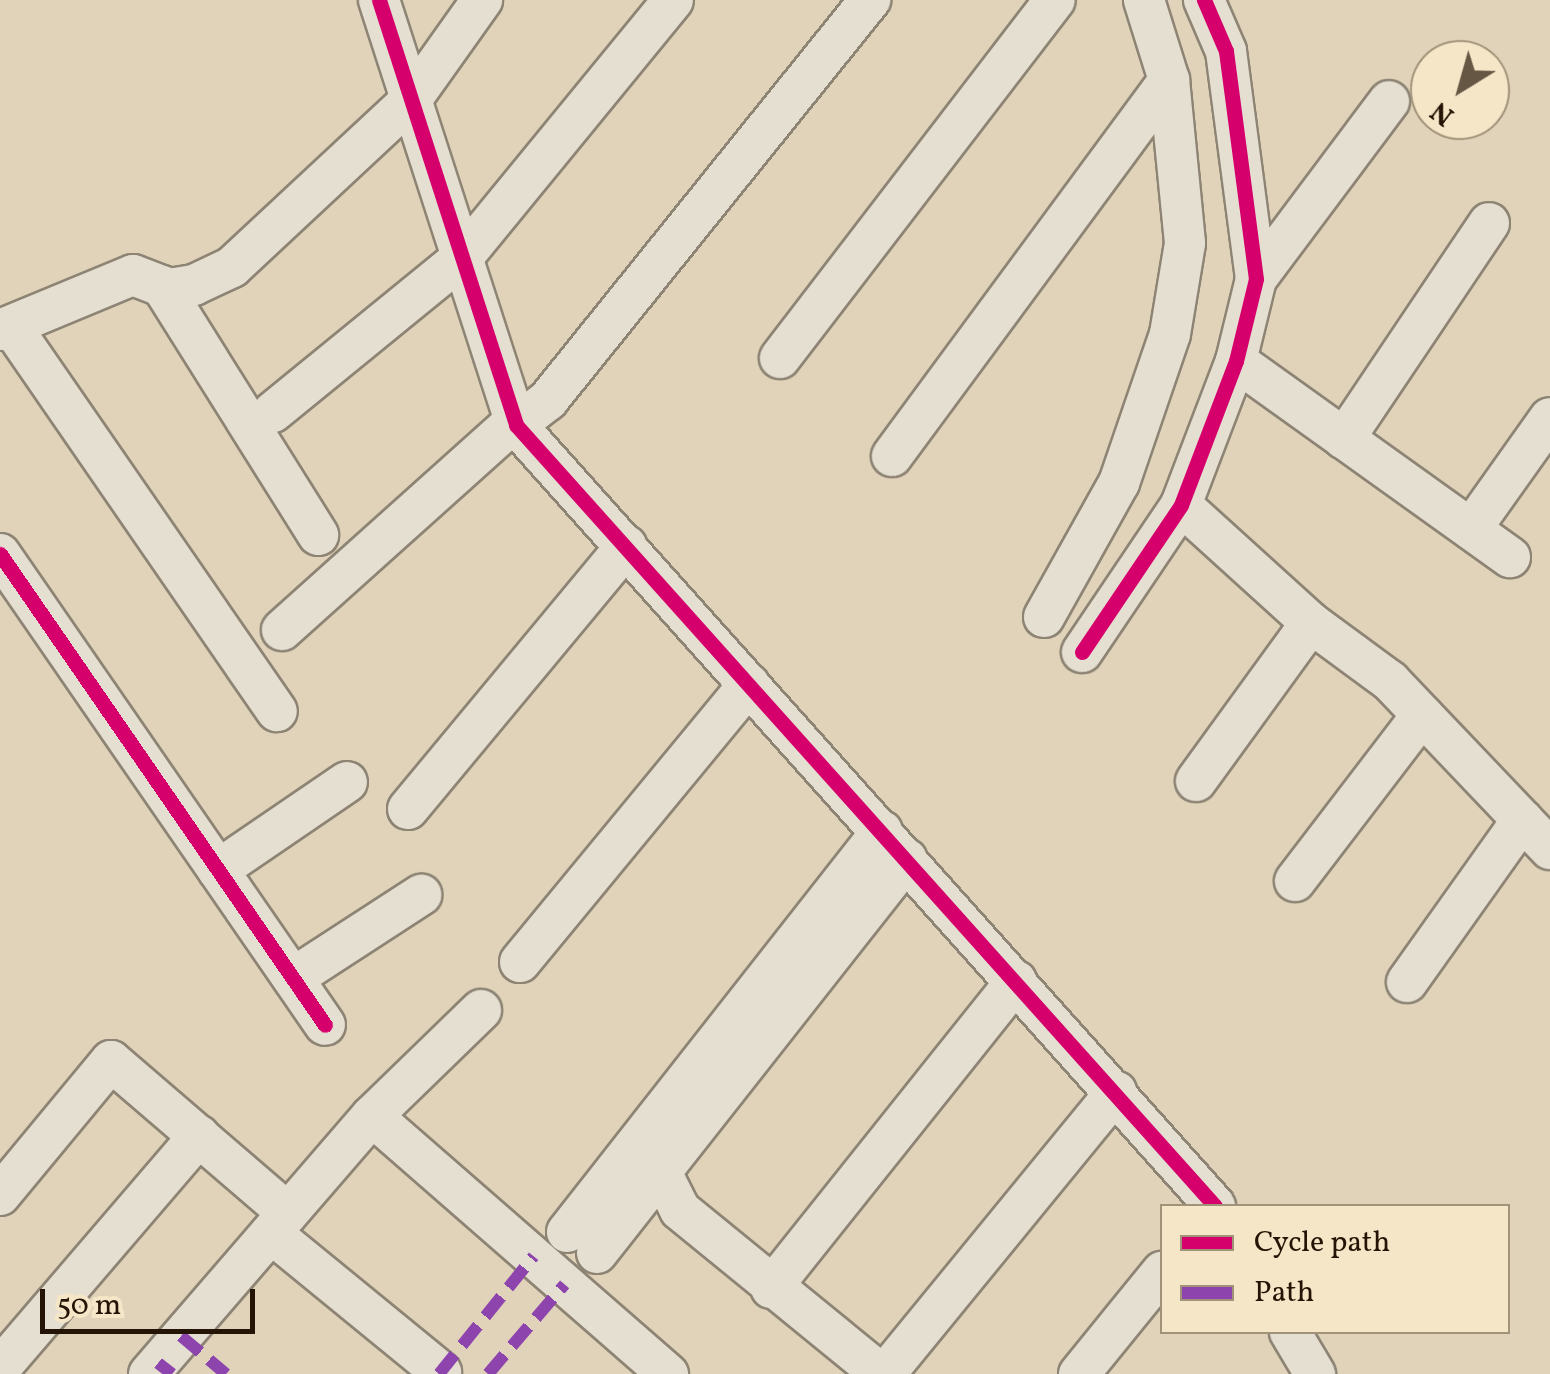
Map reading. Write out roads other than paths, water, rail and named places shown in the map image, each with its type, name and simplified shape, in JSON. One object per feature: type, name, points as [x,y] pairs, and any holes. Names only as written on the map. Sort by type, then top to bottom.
[{"type":"street","points":[[379,0],[515,423],[1213,1204]]},
{"type":"street","points":[[276,711],[6,328],[133,275],[162,286],[194,286],[232,268],[411,100],[482,0]]},
{"type":"street","points":[[273,412],[462,258],[673,0]]},
{"type":"street","points":[[282,630],[515,423],[548,400],[870,0]]},
{"type":"street","points":[[780,358],[1054,0]]},
{"type":"street","points":[[1044,617],[1119,483],[1170,334],[1185,243],[1169,80],[1144,0]]},
{"type":"street","points":[[1082,652],[1182,505],[1236,361],[1256,279],[1226,51],[1204,0]]},
{"type":"street","points":[[892,456],[1169,80]]},
{"type":"street","points":[[1256,279],[1389,101]]},
{"type":"street","points":[[1344,439],[1489,223]]},
{"type":"street","points":[[162,286],[318,535]]},
{"type":"street","points":[[1236,361],[1510,557]]},
{"type":"street","points":[[1471,530],[1550,418]]},
{"type":"street","points":[[1182,505],[1311,623],[1390,681],[1550,849]]},
{"type":"street","points":[[408,808],[626,546]]},
{"type":"street","points":[[0,554],[325,1025]]},
{"type":"street","points":[[1196,781],[1311,623]]},
{"type":"street","points":[[520,962],[750,684]]},
{"type":"street","points":[[1296,881],[1422,715]]},
{"type":"street","points":[[218,870],[347,782]]},
{"type":"street","points":[[1407,982],[1522,820]]},
{"type":"street","points":[[895,846],[661,1172],[582,1242],[895,846]]},
{"type":"street","points":[[294,978],[421,896]]},
{"type":"street","points":[[771,1288],[1016,980]]},
{"type":"street","points":[[149,1374],[372,1116],[481,1010]]},
{"type":"street","points":[[0,1196],[111,1061],[199,1136],[279,1223],[441,1372]]},
{"type":"street","points":[[661,1172],[680,1210],[771,1288],[883,1374],[1116,1092]]},
{"type":"street","points":[[372,1116],[668,1374]]},
{"type":"street","points":[[0,1368],[199,1136]]},
{"type":"street","points":[[1079,1374],[1160,1274]]}]
